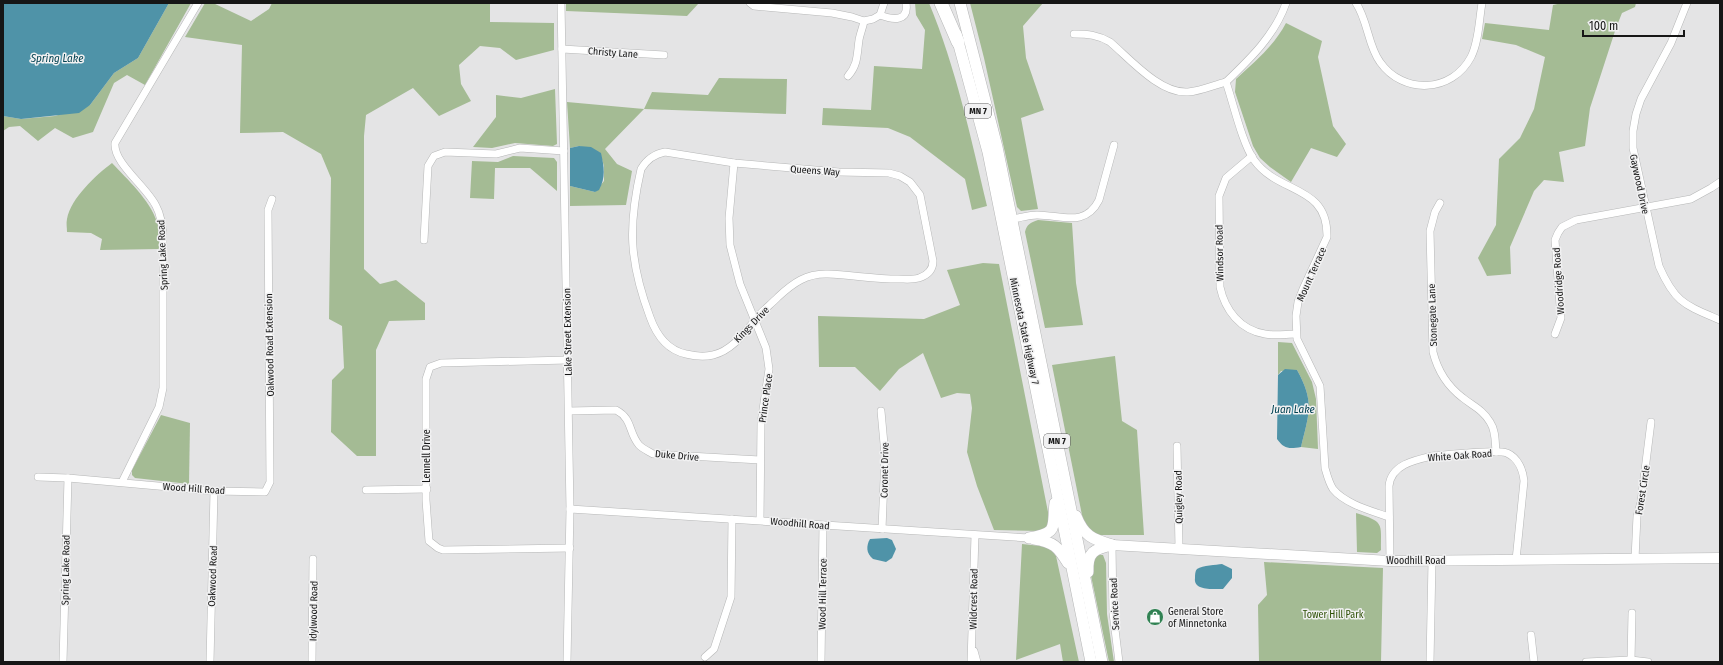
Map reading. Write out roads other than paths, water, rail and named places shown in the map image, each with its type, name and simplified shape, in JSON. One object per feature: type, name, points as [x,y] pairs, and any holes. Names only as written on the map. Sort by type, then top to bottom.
[{"type":"highway","points":[[941,3],[958,42]]},
{"type":"main road","name":"Minnesota State Highway 7","points":[[946,3],[988,152],[1064,499],[1089,599],[1102,662]]},
{"type":"main road","name":"Minnesota State Highway 7","points":[[960,3],[989,113],[1012,219],[1064,499],[1072,568],[1091,662]]},
{"type":"main road","points":[[1029,538],[1043,536],[1051,530],[1054,522],[1055,500],[1064,499],[1086,534],[1096,540],[1112,545]]},
{"type":"main road","points":[[1029,538],[1047,541],[1055,545],[1072,568]]},
{"type":"main road","points":[[1089,599],[1087,561],[1090,555],[1098,549],[1112,545]]},
{"type":"street","name":"Spring Lake Road","points":[[122,482],[159,407],[163,388],[163,235],[157,206],[118,158],[114,149],[114,143],[198,3]]},
{"type":"street","name":"Lake Street Extension","points":[[561,3],[570,509],[567,662]]},
{"type":"street","points":[[750,3],[754,6],[832,13],[864,21],[873,19],[880,15],[884,3]]},
{"type":"street","points":[[880,15],[891,19],[899,18],[904,15],[907,9],[906,3]]},
{"type":"street","points":[[1074,34],[1089,34],[1104,38],[1158,83],[1176,91],[1187,92],[1226,82],[1266,40],[1276,26],[1286,3]]},
{"type":"street","points":[[1356,3],[1366,21],[1379,62],[1397,79],[1408,84],[1421,86],[1433,86],[1445,82],[1456,76],[1464,67],[1471,56],[1475,44],[1482,3]]},
{"type":"street","name":"Gaywood Drive","points":[[1687,3],[1671,43],[1641,99],[1636,114],[1633,132],[1633,148],[1659,266],[1675,295],[1688,306],[1720,320]]},
{"type":"street","points":[[848,76],[853,71],[857,62],[864,21]]},
{"type":"street","name":"Christy Lane","points":[[562,48],[664,55]]},
{"type":"street","name":"Mount Terrace","points":[[1226,82],[1252,156],[1263,170],[1272,178],[1313,199],[1320,206],[1325,215],[1327,237],[1298,302],[1296,334],[1302,352],[1320,386],[1325,468],[1333,488],[1340,496],[1389,517]]},
{"type":"street","points":[[1012,219],[1037,215],[1071,219],[1088,214],[1099,200],[1114,144]]},
{"type":"street","points":[[424,240],[428,166],[434,156],[444,152],[496,154],[520,148],[564,151]]},
{"type":"street","name":"Queens Way","points":[[640,176],[641,169],[646,161],[665,152],[734,164],[839,172],[890,174],[905,179],[917,190],[921,200],[933,261],[932,269]]},
{"type":"street","name":"Windsor Road","points":[[1252,156],[1226,178],[1218,196],[1220,287],[1222,296],[1226,307],[1244,327],[1264,334],[1296,334]]},
{"type":"street","name":"Prince Place","points":[[734,164],[729,218],[730,245],[735,269],[754,322],[766,348],[769,368],[761,416],[760,520]]},
{"type":"street","name":"Kings Drive","points":[[640,176],[632,225],[634,262],[643,299],[658,334],[674,350],[695,355],[713,355],[729,347],[761,313],[788,288],[806,277],[827,274],[884,279],[913,279],[924,276],[932,269]]},
{"type":"street","name":"Woodridge Road","points":[[1555,334],[1561,318],[1554,248],[1558,233],[1562,227],[1576,220],[1691,199],[1720,182]]},
{"type":"street","name":"Oakwood Road Extension","points":[[266,492],[270,482],[268,210],[272,198]]},
{"type":"street","name":"Stonegate Lane","points":[[1440,203],[1435,212],[1430,231],[1433,352],[1437,366],[1444,379],[1453,390],[1485,414],[1491,423],[1495,434],[1496,452]]},
{"type":"street","name":"Lennell Drive","points":[[568,360],[441,363],[430,367],[426,379],[427,490],[429,541],[438,548],[443,550],[570,548]]},
{"type":"street","name":"Duke Drive","points":[[569,411],[616,410],[628,419],[634,438],[639,445],[653,454],[760,460]]},
{"type":"street","name":"Coronet Drive","points":[[882,410],[885,455],[882,529]]},
{"type":"street","name":"Forest Circle","points":[[1635,559],[1637,516],[1642,502],[1651,422]]},
{"type":"street","name":"Quigley Road","points":[[1176,446],[1179,548]]},
{"type":"street","name":"White Oak Road","points":[[1390,561],[1389,479],[1396,468],[1432,456],[1496,452],[1507,453],[1514,458],[1520,465],[1523,473],[1524,481],[1516,560]]},
{"type":"street","points":[[38,477],[122,482]]},
{"type":"street","name":"Spring Lake Road","points":[[63,662],[68,478]]},
{"type":"street","name":"Wood Hill Road","points":[[122,482],[214,491],[266,492]]},
{"type":"street","points":[[366,490],[427,490]]},
{"type":"street","name":"Oakwood Road","points":[[210,662],[214,491]]},
{"type":"street","name":"Woodhill Road","points":[[570,509],[1029,538]]},
{"type":"street","points":[[704,657],[714,649],[732,597],[732,519]]},
{"type":"street","name":"Wood Hill Terrace","points":[[821,662],[823,525]]},
{"type":"street","name":"Wildcrest Road","points":[[971,662],[975,535]]},
{"type":"street","name":"Woodhill Road","points":[[1112,545],[1390,561],[1720,558]]},
{"type":"street","name":"Service Road","points":[[1112,545],[1113,613],[1119,662]]},
{"type":"street","name":"Idylwood Road","points":[[312,662],[314,559]]},
{"type":"street","points":[[1430,662],[1432,561]]},
{"type":"street","points":[[1631,660],[1632,613]]},
{"type":"street","points":[[1531,635],[1534,662]]},
{"type":"street","points":[[972,644],[977,662]]},
{"type":"street","points":[[1586,662],[1631,660],[1648,662]]},
{"type":"water","name":"Spring Lake","points":[[3,3],[169,3],[138,58],[114,73],[90,105],[79,113],[21,119],[3,116]]},
{"type":"water","points":[[579,146],[591,147],[601,153],[604,176],[599,190],[595,192],[570,186],[570,148]]},
{"type":"water","name":"Juan Lake","points":[[1285,369],[1297,370],[1303,381],[1308,400],[1308,417],[1301,447],[1287,448],[1277,439],[1278,375]]},
{"type":"water","points":[[887,538],[892,540],[896,549],[892,558],[886,562],[873,559],[867,549],[870,539]]},
{"type":"water","points":[[1222,564],[1232,569],[1232,578],[1223,589],[1210,589],[1197,585],[1195,582],[1195,572],[1197,569]]},
{"type":"place","name":"General Store of Minnetonka","points":[[1155,617]]},
{"type":"park label","name":"Tower Hill Park","points":[[1333,614]]}]
